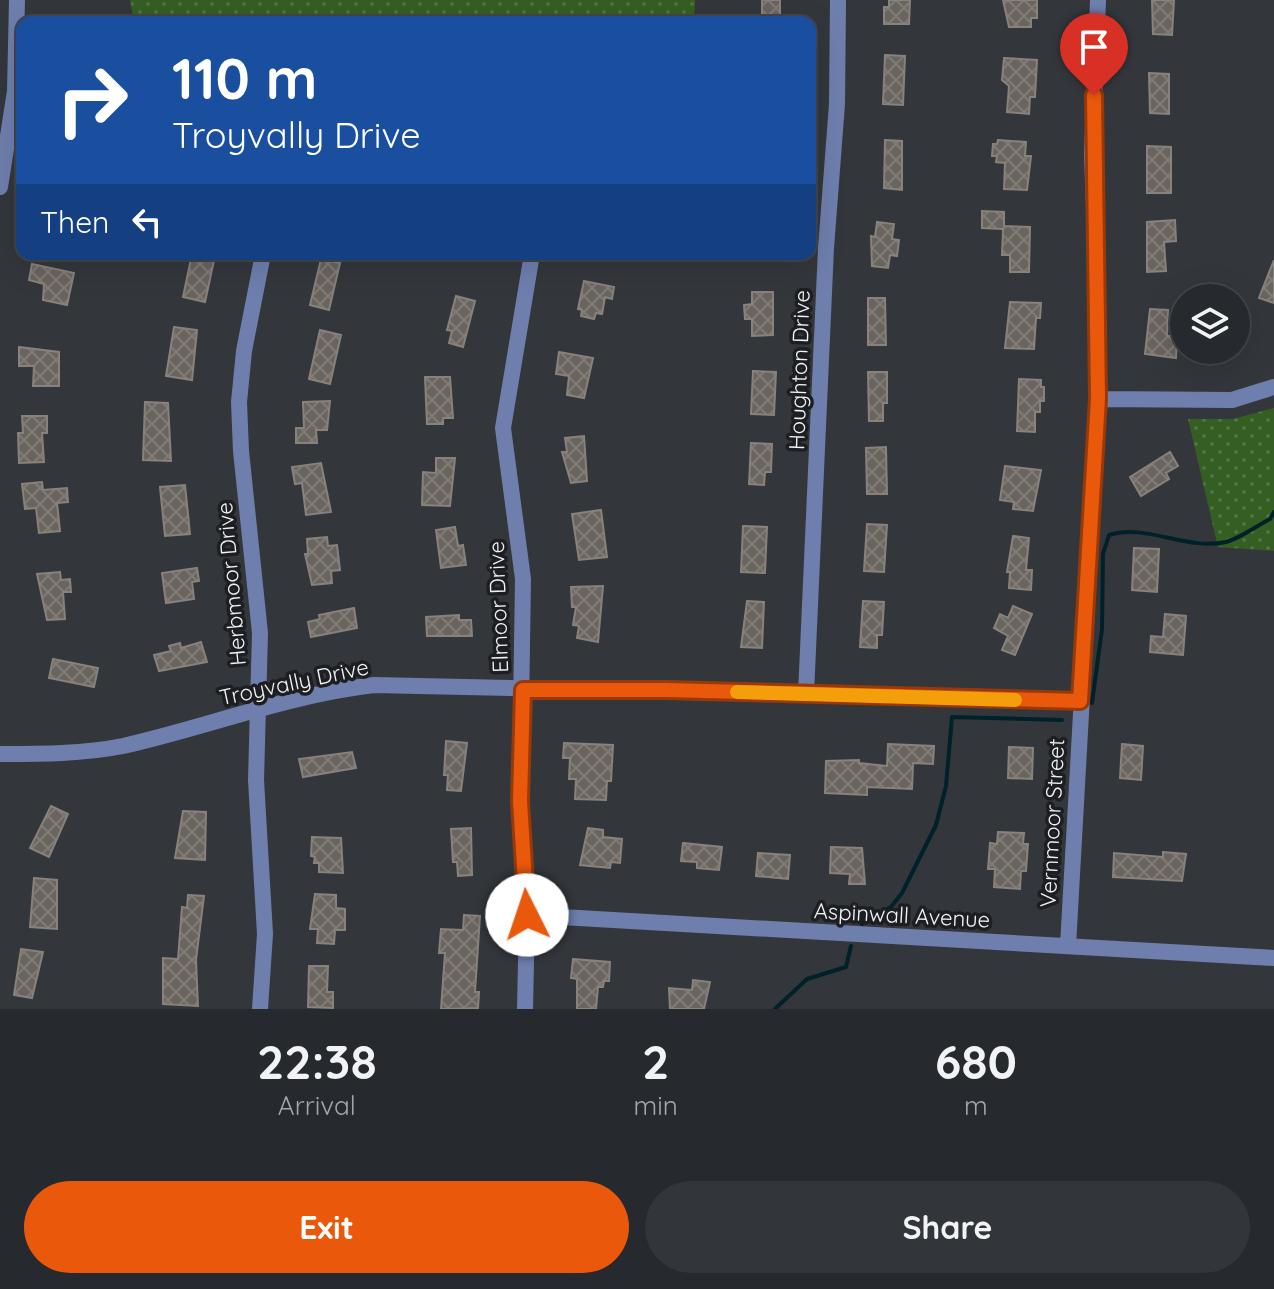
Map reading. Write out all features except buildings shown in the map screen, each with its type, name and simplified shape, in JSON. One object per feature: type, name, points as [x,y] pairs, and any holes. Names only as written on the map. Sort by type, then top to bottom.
[{"type":"street","name":"Houghton Drive","points":[[806,694],[826,248],[837,104],[838,0]]},
{"type":"street","name":"Vernmoor Street","points":[[1068,946],[1098,399],[1092,154],[1098,0]]},
{"type":"street","points":[[0,187],[15,91],[16,46]]},
{"type":"street","name":"Herbmoor Drive","points":[[260,1009],[265,934],[256,789],[258,593],[241,451],[239,402],[244,351],[262,260]]},
{"type":"street","name":"Elmoor Drive","points":[[525,1009],[527,915],[520,801],[523,579],[503,428],[531,260]]},
{"type":"street","points":[[1098,399],[1232,400],[1274,387]]},
{"type":"street","name":"Troyvally Drive","points":[[0,754],[64,753],[120,746],[259,710],[374,685],[1080,701]]},
{"type":"street","name":"Aspinwall Avenue","points":[[527,915],[1274,958]]},
{"type":"green space","points":[[130,0],[695,0],[694,16],[133,16]]},
{"type":"green space","points":[[1274,408],[1274,551],[1218,547],[1188,419],[1233,419]]},
{"type":"waterway","points":[[1092,703],[1102,629],[1103,554],[1109,535],[1137,532],[1196,543],[1226,542],[1270,519],[1274,512]]},
{"type":"waterway","points":[[862,924],[891,907],[902,893],[936,825],[946,786],[952,717],[1062,720]]},
{"type":"waterway","points":[[775,1009],[807,979],[846,967],[851,946]]},
{"type":"slow traffic","points":[[737,692],[1015,700]]},
{"type":"route","points":[[527,915],[520,801],[523,690],[666,690],[1080,701],[1098,399],[1092,154],[1094,95]]}]
